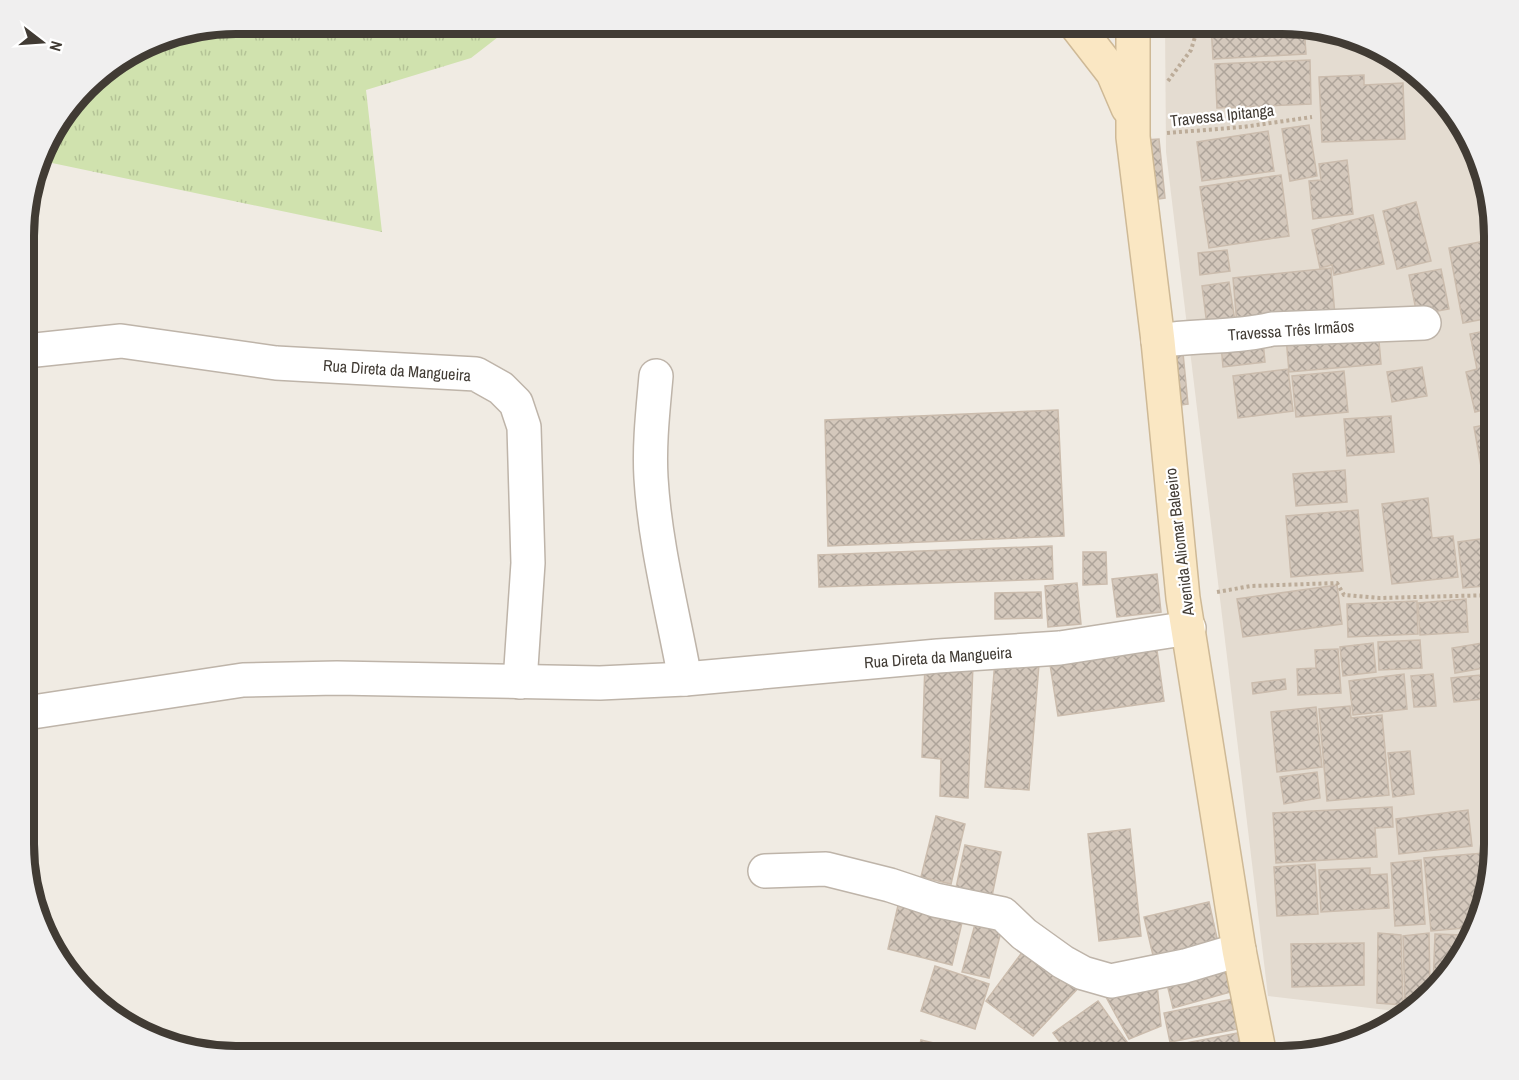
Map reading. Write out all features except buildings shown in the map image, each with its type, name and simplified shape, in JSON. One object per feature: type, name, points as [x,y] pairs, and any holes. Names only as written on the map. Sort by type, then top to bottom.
[{"type":"main road","points":[[1084,35],[1113,73],[1133,128]]},
{"type":"main road","name":"Avenida Aliomar Baleeiro","points":[[1133,35],[1133,128],[1186,613],[1239,950],[1258,1046]]},
{"type":"street","name":"Travessa Três Irmãos","points":[[1158,341],[1193,336],[1250,334],[1272,329],[1424,322]]},
{"type":"street","name":"Rua Direta da Mangueira","points":[[34,350],[121,341],[276,363],[476,374],[501,388],[516,404],[524,427],[528,563],[520,682]]},
{"type":"street","points":[[656,376],[651,427],[651,479],[657,529],[685,679]]},
{"type":"street","name":"Rua Direta da Mangueira","points":[[35,712],[243,680],[337,678],[600,683],[685,679],[938,656],[1060,648],[1186,613]]},
{"type":"street","points":[[765,871],[826,869],[890,885],[935,900],[1003,914],[1023,934],[1063,962],[1083,973],[1111,981],[1185,966],[1239,950]]},
{"type":"path","name":"Travessa Ipitanga","points":[[1133,128],[1243,127],[1312,117]]},
{"type":"path","points":[[1186,613],[1251,586],[1337,583],[1344,595],[1379,598],[1484,595]]},
{"type":"shaded area","points":[[1165,35],[1296,35],[1335,41],[1360,50],[1405,76],[1425,94],[1450,124],[1464,147],[1478,184],[1484,223],[1484,857],[1481,883],[1464,933],[1443,966],[1425,986],[1394,1011],[1268,996],[1166,152]]},
{"type":"green space","points":[[223,35],[501,35],[471,58],[366,90],[382,232],[52,163],[48,165],[76,114],[103,85],[136,62],[184,41]]}]
